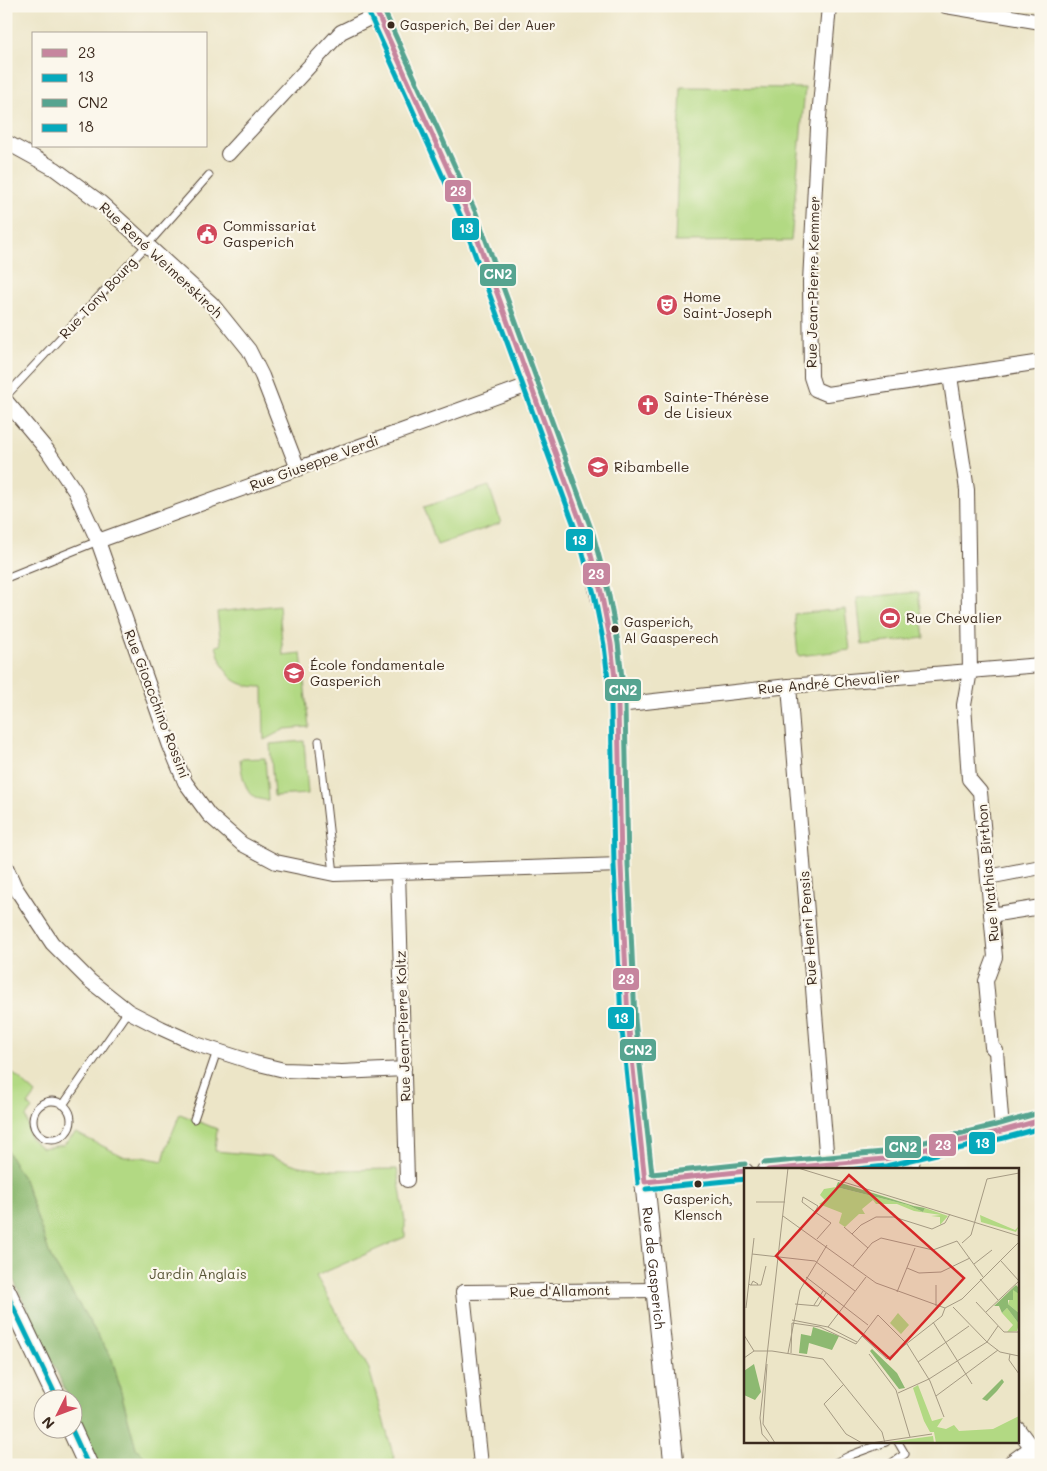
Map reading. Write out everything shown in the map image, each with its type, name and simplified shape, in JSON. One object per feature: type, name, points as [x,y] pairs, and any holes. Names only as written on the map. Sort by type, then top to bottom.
[{"type":"main road","points":[[1013,1465],[1038,1452]]},
{"type":"street","name":"Rue Jean-Pierre Kemmer","points":[[829,6],[818,128],[810,282],[811,377],[815,389],[827,394],[1041,362]]},
{"type":"street","points":[[946,6],[1041,22]]},
{"type":"street","points":[[228,154],[340,32],[376,10]]},
{"type":"street","name":"Rue de Gasperich","points":[[376,10],[469,216],[586,537],[611,644],[618,706],[621,865],[628,1021],[674,1465]]},
{"type":"street","name":"Rue René Weimerskirch","points":[[6,142],[55,170],[101,203],[212,304],[249,350],[262,376],[298,468]]},
{"type":"street","name":"Rue Mathias Birthon","points":[[950,376],[967,490],[970,671],[964,705],[969,779],[980,792],[992,915],[995,957],[986,981],[992,1047],[996,1051],[1002,1131]]},
{"type":"street","name":"Rue Giuseppe Verdi","points":[[98,541],[530,384]]},
{"type":"street","name":"Rue Gioacchino Rossini","points":[[6,401],[47,450],[75,491],[98,541],[170,746],[186,782],[209,815],[242,844],[276,862],[334,874],[621,865]]},
{"type":"street","name":"Rue André Chevalier","points":[[618,706],[789,686],[1041,666]]},
{"type":"street","name":"Rue Henri Pensis","points":[[789,686],[829,1167]]},
{"type":"street","points":[[6,867],[15,887],[52,943],[90,981],[128,1011],[196,1044],[284,1070],[342,1072],[404,1069]]},
{"type":"street","points":[[988,877],[1041,867]]},
{"type":"street","name":"Rue Jean-Pierre Koltz","points":[[398,872],[407,1180]]},
{"type":"street","points":[[992,915],[1041,907]]},
{"type":"street","points":[[808,1168],[829,1167],[884,1159],[1041,1120]]},
{"type":"street","points":[[645,1182],[744,1172]]},
{"type":"street","name":"Rue d'Allamont","points":[[481,1465],[463,1292],[656,1290]]},
{"type":"street","points":[[6,1291],[52,1388]]},
{"type":"street","points":[[1020,1431],[1038,1452]]},
{"type":"street","points":[[76,1438],[88,1465]]},
{"type":"lane","name":"Rue Tony Bourg","points":[[6,396],[148,244],[208,175]]},
{"type":"lane","points":[[6,578],[98,541]]},
{"type":"lane","points":[[319,741],[334,874]]},
{"type":"lane","points":[[63,1105],[128,1011]]},
{"type":"lane","points":[[194,1119],[217,1051]]},
{"type":"lane","points":[[49,1102],[63,1105],[70,1115],[70,1127],[60,1138],[46,1139],[36,1131],[33,1119],[38,1107],[49,1102]]},
{"type":"lane","points":[[915,1168],[920,1151]]},
{"type":"lane","points":[[831,1465],[881,1444]]},
{"type":"lane","points":[[889,1465],[905,1454],[899,1444]]},
{"type":"green space","points":[[681,87],[805,88],[791,241],[675,242]]},
{"type":"green space","points":[[489,486],[501,523],[437,545],[424,507]]},
{"type":"green space","name":"Rue Chevalier","points":[[918,592],[924,638],[862,645],[857,598]]},
{"type":"green space","points":[[279,605],[283,655],[301,653],[309,727],[285,729],[264,740],[263,687],[244,685],[231,677],[226,671],[216,646],[221,645],[217,612]]},
{"type":"green space","points":[[845,609],[850,650],[798,656],[794,614]]},
{"type":"green space","points":[[304,741],[308,794],[274,796],[270,744]]},
{"type":"green space","points":[[265,758],[268,800],[260,799],[250,792],[244,780],[240,759]]},
{"type":"green space","name":"Jardin Anglais","points":[[6,1067],[36,1094],[28,1105],[32,1109],[26,1117],[30,1138],[42,1148],[63,1145],[76,1133],[125,1157],[142,1157],[163,1161],[180,1114],[217,1129],[215,1151],[270,1156],[299,1166],[333,1170],[397,1169],[405,1221],[405,1237],[316,1276],[369,1369],[396,1465],[153,1465],[136,1448],[112,1359],[51,1258],[25,1182],[6,1149]]},
{"type":"green space","points":[[6,1149],[25,1182],[51,1258],[112,1359],[136,1448],[153,1465],[100,1465],[82,1426],[82,1388],[64,1388],[6,1264]]},
{"type":"transit line","name":"23","points":[[374,6],[469,216],[586,537],[601,592],[611,644],[618,705],[621,865],[628,1021],[645,1182]]},
{"type":"transit line","name":"CN2","points":[[382,6],[476,213],[593,534],[608,591],[618,643],[625,704],[628,865],[635,1020],[652,1174],[745,1164]]},
{"type":"transit line","name":"13","points":[[367,9],[462,219],[579,539],[594,594],[604,645],[611,705],[614,865],[621,1021],[638,1183]]},
{"type":"transit line","name":"CN2","points":[[764,1163],[883,1152],[1039,1113]]},
{"type":"transit line","name":"23","points":[[789,1168],[884,1159],[1041,1120]]},
{"type":"transit line","name":"13","points":[[868,1168],[886,1166],[1041,1128]]},
{"type":"transit line","name":"23","points":[[645,1182],[744,1171]]},
{"type":"transit line","name":"13","points":[[646,1189],[744,1179]]},
{"type":"transit line","name":"18","points":[[6,1292],[52,1388]]},
{"type":"transit line","name":"18","points":[[76,1438],[88,1465]]},
{"type":"place","name":"Gasperich, Bei der Auer","points":[[391,25]]},
{"type":"place","name":"Commissariat Gasperich","points":[[207,234]]},
{"type":"place","name":"Home Saint-Joseph","points":[[667,305]]},
{"type":"place","name":"Sainte-Thérèse de Lisieux","points":[[648,405]]},
{"type":"place","name":"Ribambelle","points":[[598,467]]},
{"type":"place","name":"Rue Chevalier","points":[[890,618]]},
{"type":"place","name":"Gasperich, Al Gaasperech","points":[[615,629]]},
{"type":"place","name":"École fondamentale Gasperich","points":[[294,673]]},
{"type":"place","name":"Gasperich, Klensch","points":[[698,1184]]}]
